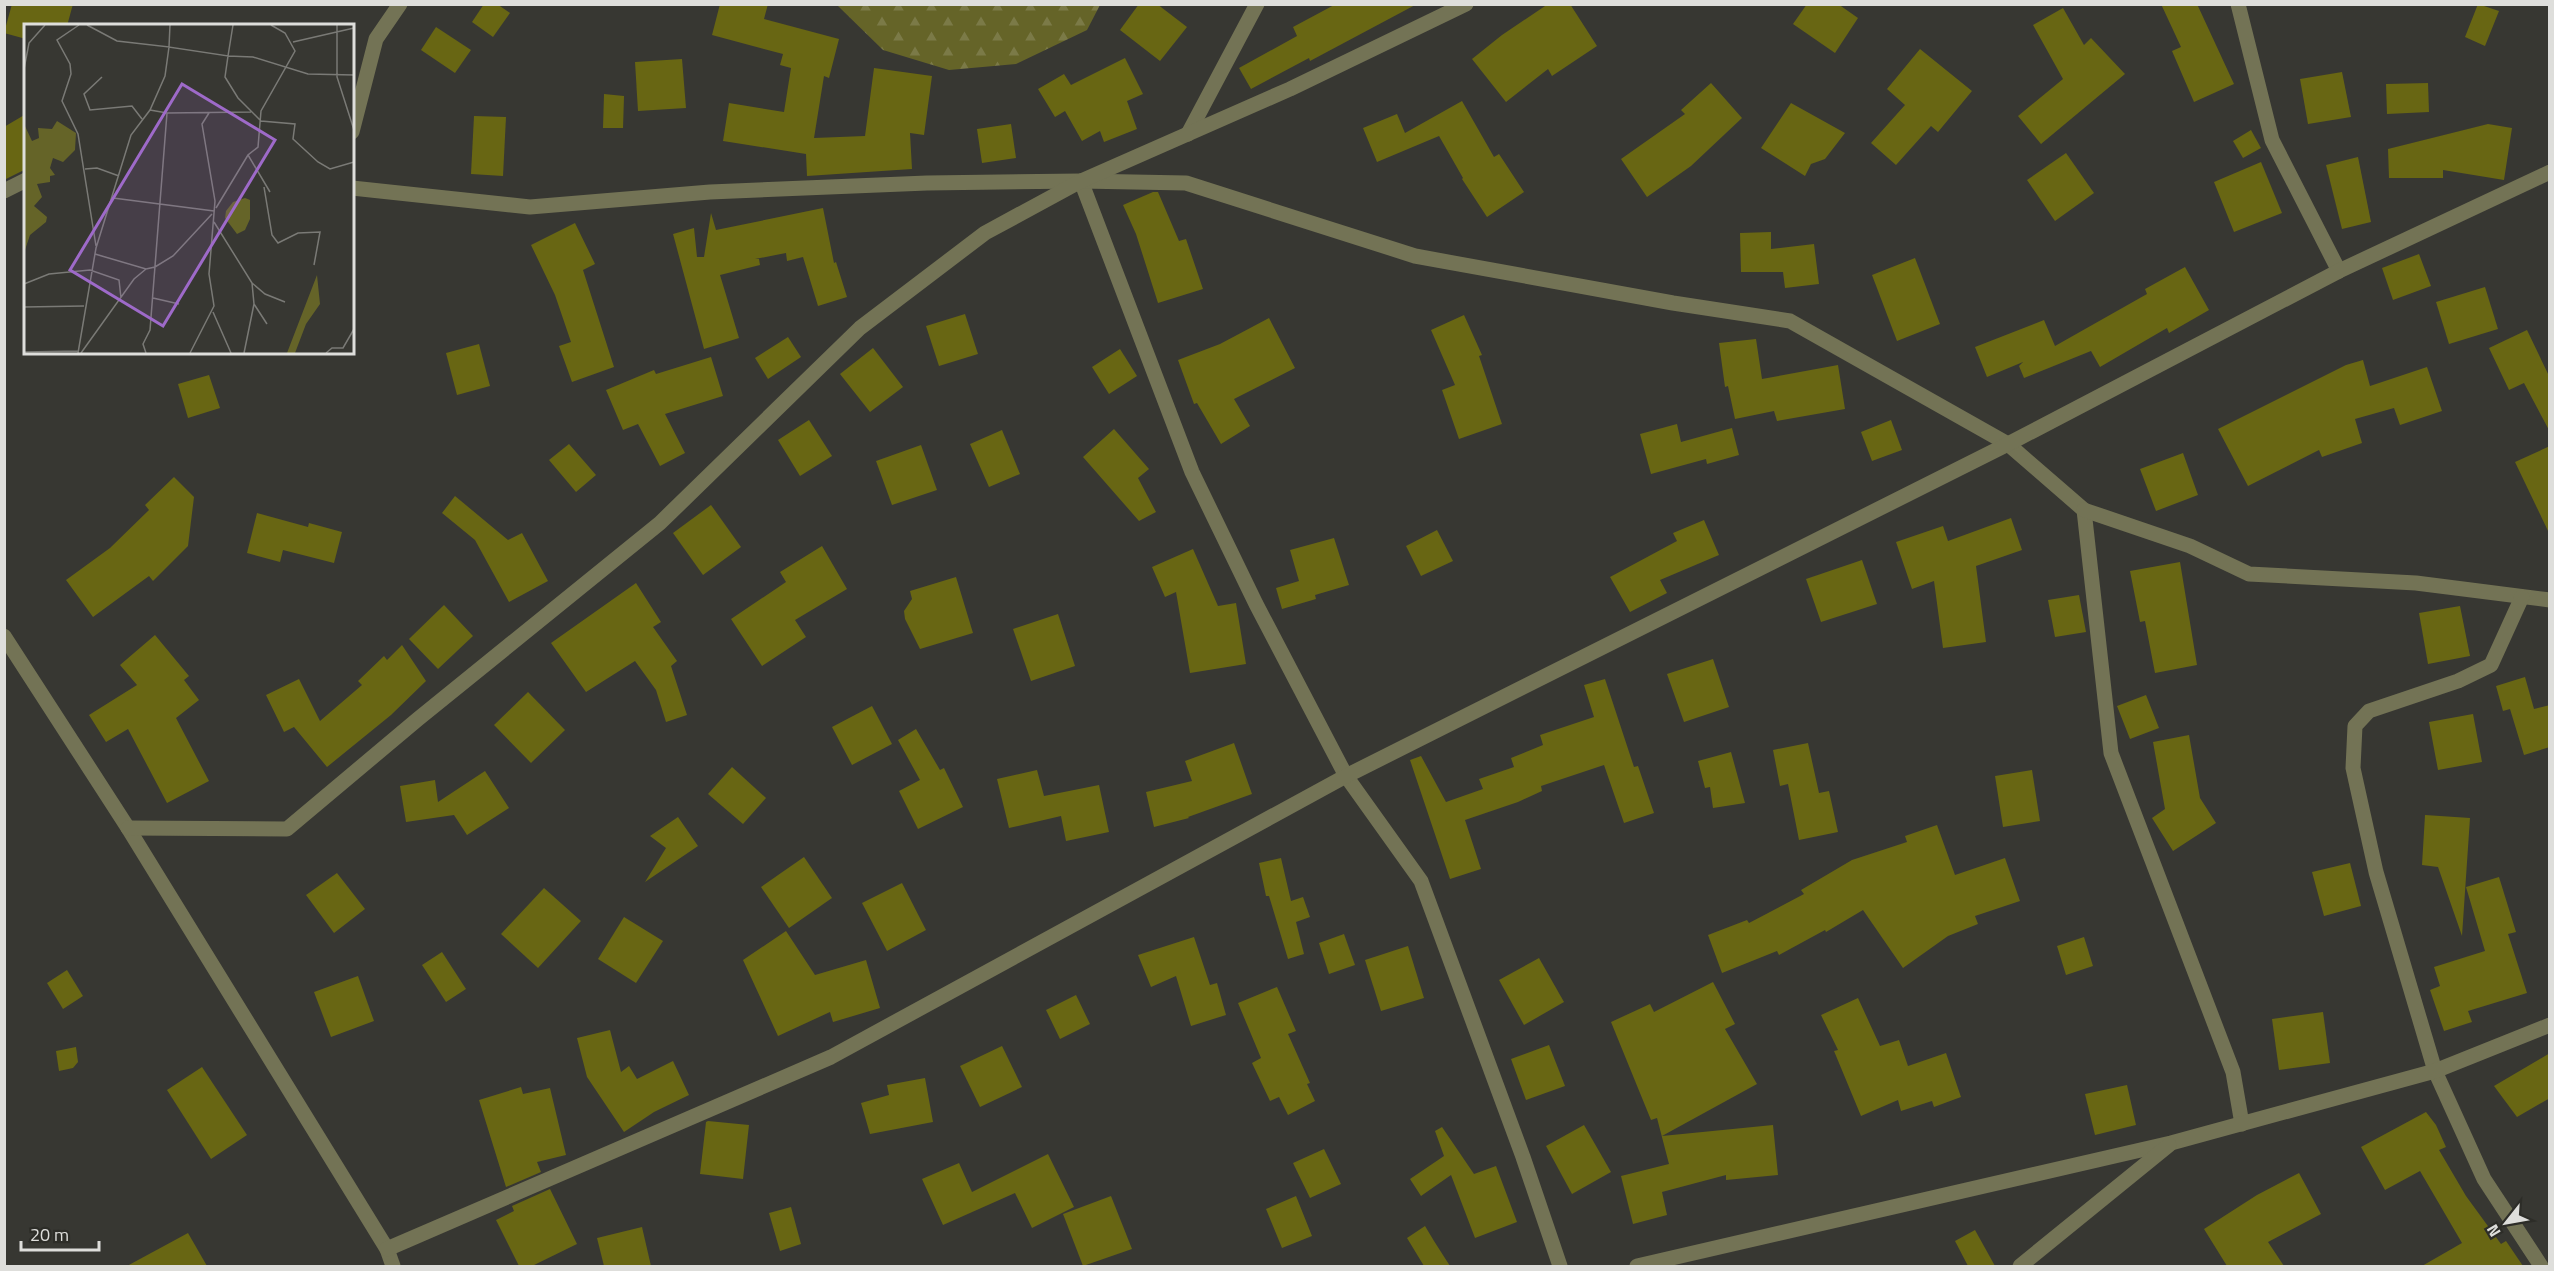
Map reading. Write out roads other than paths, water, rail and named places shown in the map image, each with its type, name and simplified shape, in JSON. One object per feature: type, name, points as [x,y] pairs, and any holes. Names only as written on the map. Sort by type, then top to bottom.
[{"type":"street","points":[[354,124],[376,39],[400,4]]},
{"type":"street","points":[[1188,134],[1257,4]]},
{"type":"street","points":[[128,828],[287,829],[418,719],[660,523],[860,328],[985,233],[1082,181],[1290,89],[1466,4]]},
{"type":"street","points":[[2238,4],[2272,140],[2339,271]]},
{"type":"street","points":[[387,1248],[831,1057],[1346,776],[2008,444],[2339,271],[2550,172]]},
{"type":"street","points":[[4,191],[24,181]]},
{"type":"street","points":[[1082,181],[1192,472],[1256,604],[1346,776],[1421,881],[1523,1157],[1560,1266]]},
{"type":"street","points":[[354,188],[530,207],[710,192],[927,183],[1082,181],[1186,183],[1415,256],[1673,303],[1790,321],[2008,444],[2084,510],[2190,546],[2249,574],[2416,583],[2550,600]]},
{"type":"street","points":[[2084,510],[2111,753],[2233,1072],[2242,1124]]},
{"type":"street","points":[[2522,597],[2491,665],[2458,681],[2369,711],[2355,726],[2353,768],[2376,872],[2435,1071],[2484,1179],[2541,1266]]},
{"type":"street","points":[[4,636],[128,828],[387,1248],[393,1266]]},
{"type":"street","points":[[1637,1266],[2171,1143],[2435,1071],[2550,1026]]},
{"type":"street","points":[[2020,1266],[2171,1143]]}]
